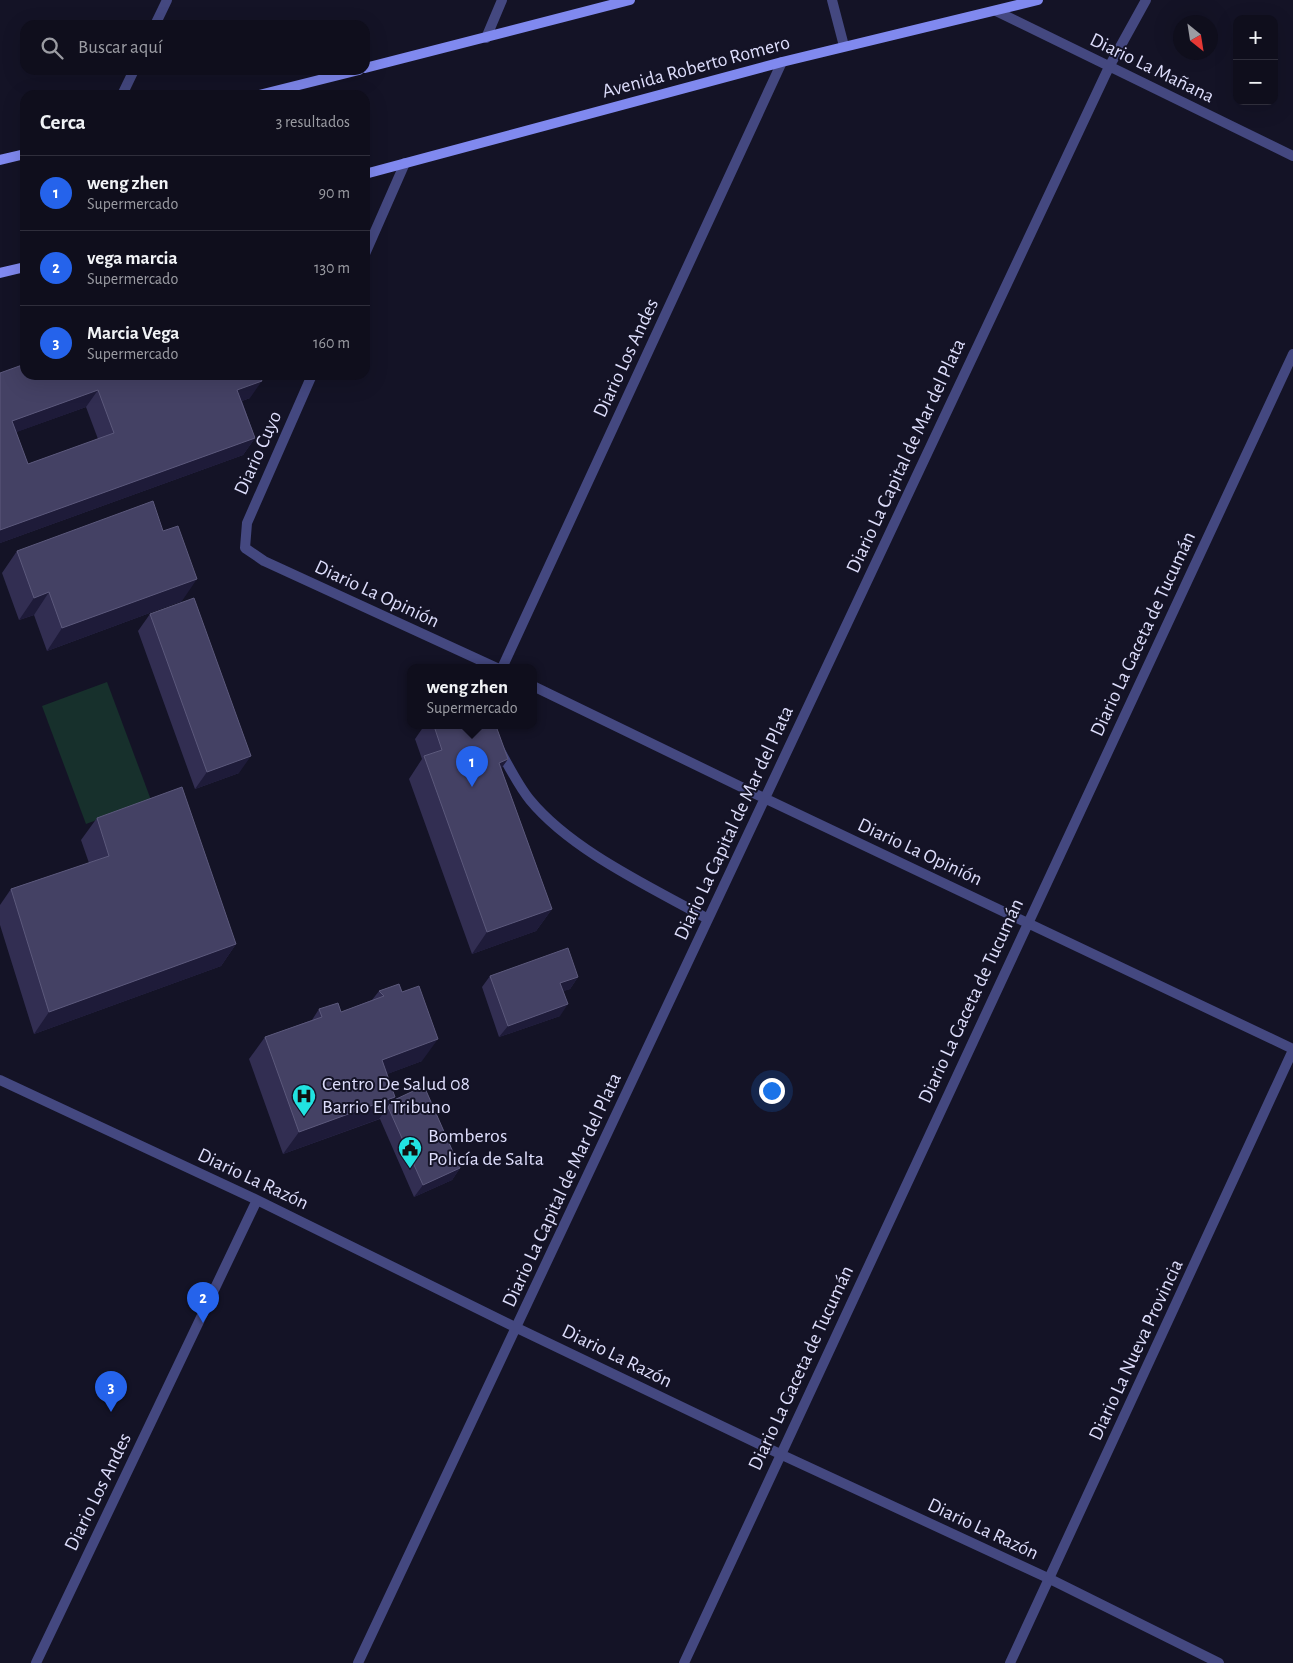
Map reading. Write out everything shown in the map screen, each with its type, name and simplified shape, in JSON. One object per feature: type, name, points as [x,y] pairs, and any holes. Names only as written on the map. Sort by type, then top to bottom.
[{"type":"main road","points":[[370,67],[630,0]]},
{"type":"main road","name":"Avenida Roberto Romero","points":[[370,173],[782,62],[1038,0]]},
{"type":"main road","points":[[279,90],[339,75]]},
{"type":"main road","points":[[0,160],[20,155]]},
{"type":"main road","points":[[0,273],[20,268]]},
{"type":"street","points":[[157,20],[167,0]]},
{"type":"street","points":[[486,38],[502,0]]},
{"type":"street","points":[[832,0],[844,46]]},
{"type":"street","name":"Diario La Capital de Mar del Plata","points":[[358,1663],[1109,67],[1146,0]]},
{"type":"street","name":"Diario La Mañana","points":[[996,11],[1293,156]]},
{"type":"street","name":"Diario Los Andes","points":[[504,664],[782,62]]},
{"type":"street","points":[[124,90],[132,75]]},
{"type":"street","points":[[370,243],[405,163]]},
{"type":"street","name":"Diario La Gaceta de Tucumán","points":[[684,1663],[1027,922],[1293,354]]},
{"type":"street","name":"Diario Cuyo","points":[[245,548],[247,522],[310,380]]},
{"type":"street","name":"Diario La Opinión","points":[[245,548],[264,561],[487,664]]},
{"type":"street","name":"Diario La Opinión","points":[[537,688],[1293,1050]]},
{"type":"street","points":[[489,729],[529,799],[554,826],[596,855],[708,920]]},
{"type":"street","name":"Diario La Nueva Provincia","points":[[1010,1663],[1293,1050]]},
{"type":"street","name":"Diario La Razón","points":[[0,1080],[257,1200],[517,1328],[780,1454],[1050,1579],[1219,1663]]},
{"type":"street","name":"Diario Los Andes","points":[[36,1663],[257,1200]]},
{"type":"green space","points":[[107,682],[151,800],[86,824],[42,706]]},
{"type":"building","points":[[20,366],[20,380],[262,380],[237,390],[255,438],[0,530],[0,373]],"holes":[[[98,390],[114,433],[28,464],[12,421]]]},
{"type":"building","points":[[153,501],[163,531],[178,526],[197,579],[62,628],[49,592],[34,598],[17,551]]},
{"type":"building","points":[[194,598],[251,756],[207,772],[150,614]]},
{"type":"building","points":[[435,729],[497,729],[508,759],[499,763],[552,909],[487,932],[424,756],[442,750]]},
{"type":"building","points":[[182,787],[236,944],[49,1012],[11,889],[109,856],[97,818]]},
{"type":"building","points":[[568,948],[578,977],[560,983],[568,1004],[508,1026],[490,976]]},
{"type":"building","points":[[399,984],[402,992],[419,986],[438,1039],[382,1060],[395,1097],[299,1132],[265,1037],[322,1017],[319,1009],[338,1003],[341,1012],[384,996],[379,991]]},
{"type":"building","points":[[424,1086],[460,1168],[423,1185],[388,1107],[392,1101]]},
{"type":"place","name":"weng zhen","points":[[472,787]]},
{"type":"place","name":"Centro De Salud 08 Barrio El Tribuno","points":[[304,1117]]},
{"type":"place","name":"Bomberos Policía de Salta","points":[[410,1169]]},
{"type":"place","name":"vega marcia","points":[[203,1323]]},
{"type":"place","name":"Marcia Vega","points":[[111,1412]]}]
